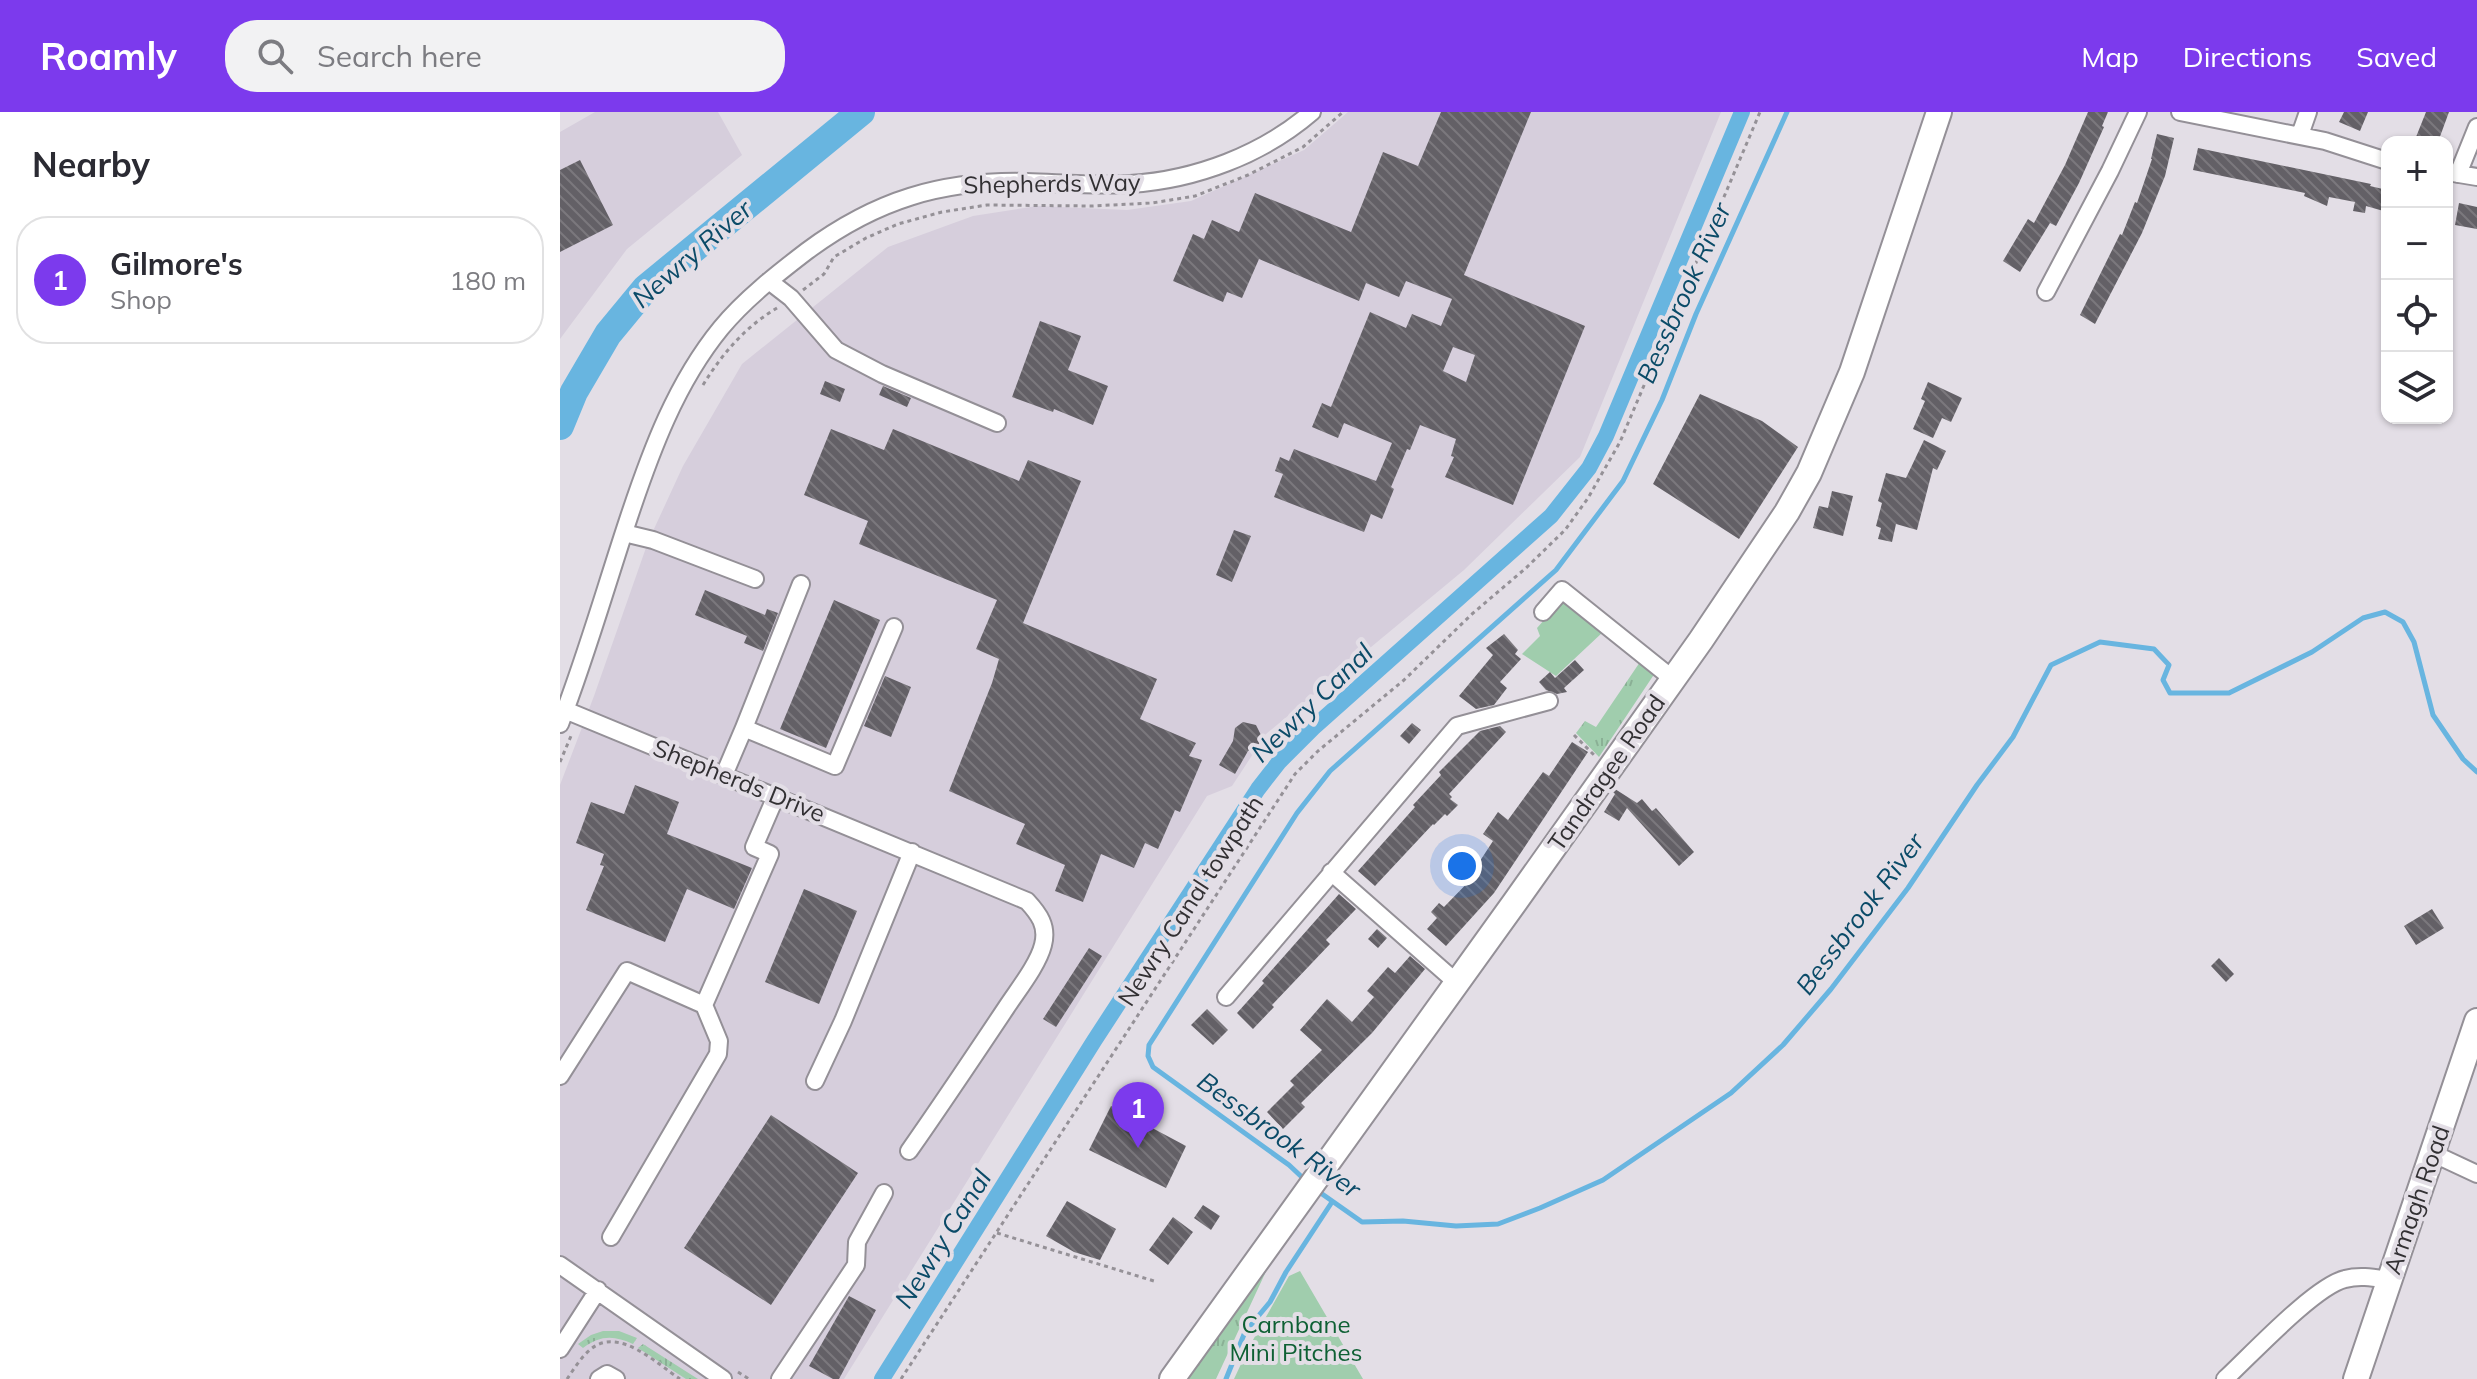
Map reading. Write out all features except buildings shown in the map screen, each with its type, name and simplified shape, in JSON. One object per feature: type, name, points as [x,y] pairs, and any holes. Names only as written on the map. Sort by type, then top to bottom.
[{"type":"highway","name":"Tandragee Road","points":[[1172,1379],[1760,554],[1809,473],[1852,372],[1939,112]]},
{"type":"highway","name":"Armagh Road","points":[[2356,1379],[2477,1021]]},
{"type":"street","name":"Shepherds Way","points":[[568,717],[624,533],[658,435],[685,382],[722,327],[769,281],[849,222],[904,198],[933,189],[975,182],[1131,184],[1179,178],[1221,165],[1259,147],[1297,125],[1312,112]]},
{"type":"street","points":[[2046,292],[2138,112]]},
{"type":"street","points":[[2180,112],[2300,135],[2381,159]]},
{"type":"street","points":[[2300,135],[2308,112]]},
{"type":"street","points":[[2477,127],[2453,173],[2477,177]]},
{"type":"street","points":[[769,281],[791,298],[836,350],[882,374],[997,423]]},
{"type":"street","points":[[624,533],[653,540],[755,579]]},
{"type":"street","points":[[724,775],[801,584]]},
{"type":"street","points":[[1543,612],[1562,590],[1673,679]]},
{"type":"street","points":[[744,728],[835,766],[894,627]]},
{"type":"street","points":[[1226,997],[1457,726],[1549,701]]},
{"type":"street","name":"Shepherds Drive","points":[[568,717],[724,775],[912,852],[1027,901],[1038,913],[1044,924],[1043,947],[964,1073],[909,1151]]},
{"type":"street","points":[[704,1005],[770,854],[754,847],[776,796]]},
{"type":"street","points":[[815,1081],[912,852]]},
{"type":"street","points":[[1331,872],[1456,982]]},
{"type":"street","points":[[560,1076],[627,971],[704,1005],[719,1041],[718,1054],[611,1237]]},
{"type":"street","points":[[2432,1153],[2477,1174]]},
{"type":"street","points":[[780,1379],[856,1265],[857,1242],[884,1193]]},
{"type":"street","points":[[560,1265],[723,1379]]},
{"type":"street","points":[[2225,1379],[2327,1287],[2343,1279],[2389,1280]]},
{"type":"street","points":[[560,1349],[598,1290]]},
{"type":"street","points":[[599,1379],[607,1374],[616,1379]]},
{"type":"path","points":[[700,389],[734,341],[758,319],[824,274],[834,257],[898,224],[942,212],[987,205],[1092,206],[1152,203],[1195,196],[1248,175],[1303,147],[1343,112]]},
{"type":"path","name":"Newry Canal towpath","points":[[901,1379],[1295,774],[1526,568],[1565,530],[1588,498],[1620,442],[1760,112]]},
{"type":"path","points":[[560,762],[568,717]]},
{"type":"path","points":[[1574,735],[1600,761]]},
{"type":"path","points":[[996,1233],[1154,1281]]},
{"type":"path","points":[[567,1379],[590,1349],[612,1341],[625,1343],[680,1379]]},
{"type":"shaded area","points":[[595,112],[718,112],[742,155],[627,249],[560,339],[560,132]]},
{"type":"shaded area","points":[[1348,112],[1721,112],[1580,457],[1464,570],[1266,734],[1232,786],[1207,796],[844,1379],[560,1379],[560,785],[648,542],[683,466],[742,364],[888,247],[973,216],[1037,206],[1127,210],[1191,201],[1304,150]]},
{"type":"green space","points":[[1560,602],[1571,603],[1603,632],[1556,676],[1522,654],[1540,636],[1537,628]]},
{"type":"green space","points":[[1640,662],[1655,673],[1599,757],[1576,733],[1585,721],[1596,727]]},
{"type":"green space","points":[[1275,1252],[1216,1379],[1187,1379]]},
{"type":"green space","name":"Carnbane Mini Pitches","points":[[1300,1271],[1363,1379],[1234,1379],[1289,1276]]},
{"type":"green space","points":[[603,1331],[619,1331],[637,1338],[633,1344],[607,1338],[583,1348],[578,1344]]},
{"type":"green space","points":[[643,1344],[698,1379],[686,1379],[638,1348]]},
{"type":"waterway","name":"Newry River","points":[[560,426],[574,392],[608,334],[646,288],[861,112]]},
{"type":"waterway","name":"Newry Canal","points":[[882,1379],[1094,1041],[1258,789],[1279,762],[1313,728],[1551,516],[1589,468],[1606,436],[1742,112]]},
{"type":"waterway","name":"Bessbrook River","points":[[1305,1180],[1289,1165],[1153,1067],[1148,1056],[1149,1045],[1297,813],[1330,771],[1556,570],[1623,481],[1662,400],[1696,314],[1787,112]]},
{"type":"waterway","name":"Bessbrook River","points":[[1315,1189],[1362,1222],[1403,1221],[1456,1226],[1498,1224],[1603,1180],[1731,1093],[1783,1045],[1831,989],[1908,888],[2013,737],[2051,665],[2100,642],[2154,649],[2169,665],[2163,680],[2170,693],[2229,693],[2312,652],[2363,618],[2385,612],[2403,622],[2414,642],[2433,715],[2463,759],[2477,772]]},
{"type":"waterway","points":[[1226,1379],[1245,1332],[1270,1302],[1332,1202]]},
{"type":"place","name":"Gilmore's","points":[[1138,1148]]}]
